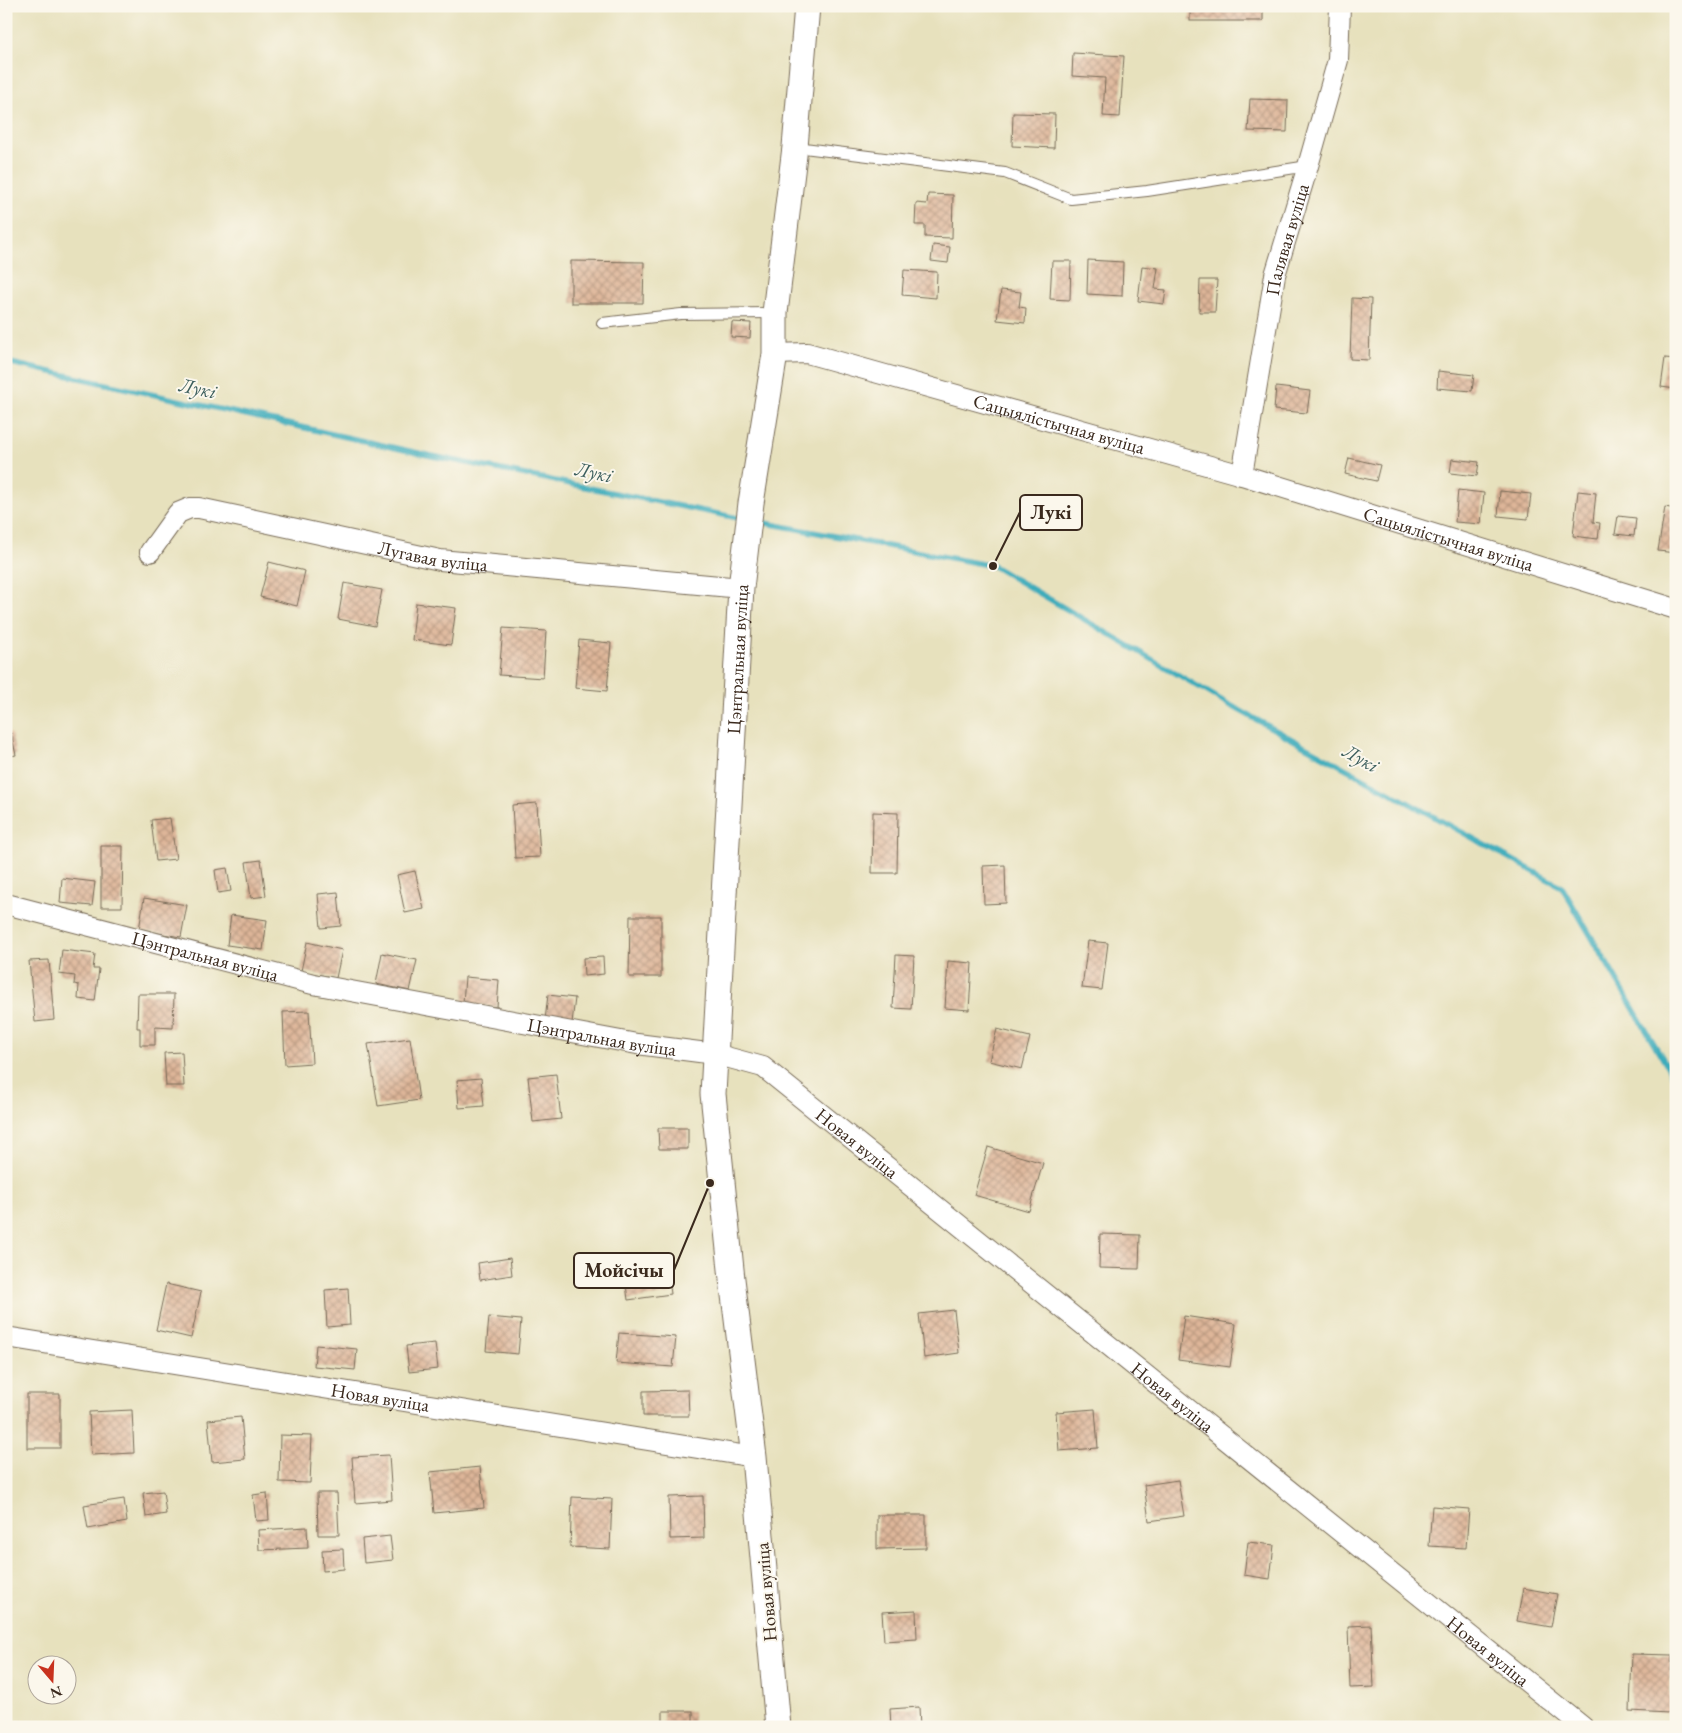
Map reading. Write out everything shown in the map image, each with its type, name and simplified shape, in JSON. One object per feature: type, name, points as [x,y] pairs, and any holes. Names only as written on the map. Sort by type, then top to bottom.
[{"type":"street","points":[[775,354],[775,313],[795,147],[807,6]]},
{"type":"street","name":"Палявая вуліца","points":[[1242,475],[1275,275],[1338,60],[1340,6]]},
{"type":"street","name":"Сацыялістычная вуліца","points":[[775,354],[807,353],[1242,475],[1676,609]]},
{"type":"street","name":"Цэнтральная вуліца","points":[[6,904],[313,984],[637,1044],[715,1054],[741,588],[751,503],[775,354]]},
{"type":"street","name":"Лугавая вуліца","points":[[150,552],[178,513],[190,508],[199,508],[440,560],[741,588]]},
{"type":"street","name":"Новая вуліца","points":[[778,1727],[754,1457],[732,1280],[713,1094],[715,1054],[763,1067],[1583,1727]]},
{"type":"street","name":"Новая вуліца","points":[[6,1337],[754,1457]]},
{"type":"lane","points":[[795,147],[1005,173],[1071,199],[1147,191],[1308,166]]},
{"type":"lane","points":[[602,323],[681,314],[775,313]]},
{"type":"building","points":[[1190,6],[1263,6],[1263,21],[1190,21]]},
{"type":"building","points":[[1073,53],[1124,56],[1120,117],[1103,116],[1105,78],[1072,76]]},
{"type":"building","points":[[1250,99],[1288,100],[1287,132],[1248,131]]},
{"type":"building","points":[[1013,113],[1055,114],[1054,148],[1012,146]]},
{"type":"building","points":[[928,194],[953,195],[952,238],[925,237],[925,225],[915,225],[916,203],[927,204]]},
{"type":"building","points":[[933,245],[950,247],[948,263],[931,261]]},
{"type":"building","points":[[1088,260],[1123,262],[1122,296],[1087,294]]},
{"type":"building","points":[[571,261],[644,262],[643,303],[571,303]]},
{"type":"building","points":[[1052,261],[1071,261],[1070,300],[1050,299]]},
{"type":"building","points":[[1142,266],[1158,268],[1155,289],[1166,290],[1164,304],[1138,301]]},
{"type":"building","points":[[904,270],[937,272],[936,298],[902,295]]},
{"type":"building","points":[[1200,280],[1217,280],[1215,312],[1199,312]]},
{"type":"building","points":[[1001,290],[1021,292],[1019,307],[1026,308],[1025,323],[997,320]]},
{"type":"building","points":[[1352,298],[1371,299],[1369,360],[1350,359]]},
{"type":"building","points":[[732,322],[751,323],[750,338],[731,337]]},
{"type":"building","points":[[1665,358],[1676,359],[1676,389],[1661,387]]},
{"type":"building","points":[[1438,371],[1474,375],[1472,391],[1437,388]]},
{"type":"building","points":[[1276,387],[1310,391],[1307,413],[1274,410]]},
{"type":"building","points":[[1349,458],[1380,465],[1376,481],[1345,474]]},
{"type":"building","points":[[1452,459],[1479,462],[1477,476],[1450,473]]},
{"type":"building","points":[[1458,490],[1484,493],[1481,524],[1455,522]]},
{"type":"building","points":[[1500,491],[1531,494],[1528,519],[1498,516]]},
{"type":"building","points":[[1578,491],[1596,493],[1593,522],[1600,523],[1598,539],[1573,536]]},
{"type":"building","points":[[1665,507],[1676,509],[1676,553],[1658,551]]},
{"type":"building","points":[[1618,516],[1636,518],[1634,536],[1615,534]]},
{"type":"building","points":[[269,562],[305,571],[297,606],[260,597]]},
{"type":"building","points":[[344,583],[382,590],[375,626],[338,619]]},
{"type":"building","points":[[416,603],[456,608],[451,645],[412,640]]},
{"type":"building","points":[[503,628],[546,631],[543,678],[499,675]]},
{"type":"building","points":[[579,640],[611,643],[607,691],[575,688]]},
{"type":"building","points":[[6,649],[8,649],[9,670],[6,670]]},
{"type":"building","points":[[11,733],[16,755],[6,757],[6,734]]},
{"type":"building","points":[[537,803],[540,857],[515,858],[512,805]]},
{"type":"building","points":[[873,812],[898,813],[897,873],[872,873]]},
{"type":"building","points":[[170,818],[176,859],[156,861],[151,820]]},
{"type":"building","points":[[101,846],[123,846],[122,907],[101,907]]},
{"type":"building","points":[[261,860],[266,896],[251,898],[246,862]]},
{"type":"building","points":[[1005,865],[1006,903],[984,904],[983,866]]},
{"type":"building","points":[[227,868],[231,891],[218,893],[215,870]]},
{"type":"building","points":[[415,871],[424,909],[405,913],[397,875]]},
{"type":"building","points":[[62,878],[95,882],[92,906],[60,903]]},
{"type":"building","points":[[338,892],[341,926],[321,928],[318,894]]},
{"type":"building","points":[[144,898],[187,905],[181,937],[139,930]]},
{"type":"building","points":[[231,915],[267,920],[263,950],[227,945]]},
{"type":"building","points":[[630,916],[661,916],[661,977],[629,977]]},
{"type":"building","points":[[1088,941],[1108,943],[1102,990],[1082,988]]},
{"type":"building","points":[[307,942],[342,950],[336,978],[301,971]]},
{"type":"building","points":[[62,950],[95,954],[93,969],[99,969],[95,1001],[78,999],[79,985],[74,984],[75,976],[59,974]]},
{"type":"building","points":[[382,953],[417,960],[410,991],[376,984]]},
{"type":"building","points":[[896,955],[914,956],[911,1009],[893,1008]]},
{"type":"building","points":[[603,957],[604,974],[584,976],[583,958]]},
{"type":"building","points":[[49,960],[54,1020],[35,1022],[29,961]]},
{"type":"building","points":[[948,961],[972,963],[969,1010],[945,1008]]},
{"type":"building","points":[[465,977],[499,980],[497,1007],[463,1003]]},
{"type":"building","points":[[138,994],[174,994],[173,1028],[155,1027],[155,1045],[140,1045],[140,1028],[137,1028]]},
{"type":"building","points":[[548,995],[575,998],[572,1023],[545,1020]]},
{"type":"building","points":[[309,1011],[312,1063],[285,1065],[283,1012]]},
{"type":"building","points":[[997,1029],[1030,1037],[1022,1069],[989,1061]]},
{"type":"building","points":[[410,1038],[419,1100],[378,1106],[368,1044]]},
{"type":"building","points":[[182,1052],[184,1086],[166,1086],[164,1053]]},
{"type":"building","points":[[556,1074],[561,1119],[533,1122],[528,1077]]},
{"type":"building","points":[[481,1078],[484,1106],[459,1108],[457,1080]]},
{"type":"building","points":[[658,1128],[688,1128],[688,1149],[659,1149]]},
{"type":"building","points":[[988,1147],[1043,1163],[1029,1211],[974,1195]]},
{"type":"building","points":[[1100,1234],[1140,1235],[1139,1269],[1099,1268]]},
{"type":"building","points":[[510,1258],[512,1275],[480,1280],[478,1263]]},
{"type":"building","points":[[667,1263],[671,1294],[628,1300],[624,1269]]},
{"type":"building","points":[[166,1284],[201,1292],[191,1338],[156,1330]]},
{"type":"building","points":[[348,1288],[350,1325],[327,1327],[325,1290]]},
{"type":"building","points":[[954,1310],[959,1353],[924,1358],[919,1314]]},
{"type":"building","points":[[1184,1316],[1236,1324],[1230,1367],[1178,1360]]},
{"type":"building","points":[[489,1317],[521,1320],[518,1354],[486,1351]]},
{"type":"building","points":[[619,1333],[676,1337],[673,1367],[616,1363]]},
{"type":"building","points":[[435,1343],[438,1369],[409,1372],[406,1346]]},
{"type":"building","points":[[316,1345],[357,1349],[355,1370],[314,1366]]},
{"type":"building","points":[[688,1390],[689,1416],[643,1416],[643,1391]]},
{"type":"building","points":[[27,1394],[60,1394],[60,1448],[27,1448]]},
{"type":"building","points":[[1095,1409],[1098,1448],[1059,1451],[1056,1412]]},
{"type":"building","points":[[132,1410],[134,1453],[91,1455],[89,1412]]},
{"type":"building","points":[[241,1417],[245,1459],[212,1462],[208,1420]]},
{"type":"building","points":[[280,1435],[312,1436],[310,1483],[279,1482]]},
{"type":"building","points":[[389,1455],[392,1500],[355,1503],[352,1457]]},
{"type":"building","points":[[480,1467],[484,1508],[434,1513],[430,1472]]},
{"type":"building","points":[[1178,1480],[1184,1516],[1149,1521],[1144,1485]]},
{"type":"building","points":[[163,1491],[166,1514],[146,1517],[143,1493]]},
{"type":"building","points":[[267,1493],[269,1520],[256,1521],[253,1495]]},
{"type":"building","points":[[317,1493],[337,1493],[339,1535],[318,1535]]},
{"type":"building","points":[[703,1496],[704,1538],[670,1539],[669,1497]]},
{"type":"building","points":[[572,1497],[612,1499],[610,1549],[570,1547]]},
{"type":"building","points":[[124,1499],[127,1522],[88,1529],[84,1505]]},
{"type":"building","points":[[1432,1506],[1469,1509],[1466,1548],[1429,1546]]},
{"type":"building","points":[[877,1515],[926,1515],[926,1548],[877,1549]]},
{"type":"building","points":[[307,1527],[308,1548],[259,1550],[258,1530]]},
{"type":"building","points":[[390,1536],[393,1560],[364,1563],[362,1539]]},
{"type":"building","points":[[1248,1542],[1274,1545],[1270,1579],[1244,1575]]},
{"type":"building","points":[[343,1549],[344,1569],[323,1571],[322,1550]]},
{"type":"building","points":[[1523,1588],[1557,1594],[1551,1627],[1517,1621]]},
{"type":"building","points":[[916,1610],[917,1639],[884,1641],[882,1612]]},
{"type":"building","points":[[1371,1625],[1374,1687],[1350,1688],[1348,1626]]},
{"type":"building","points":[[1632,1654],[1672,1655],[1669,1713],[1630,1711]]},
{"type":"building","points":[[919,1707],[920,1727],[891,1727],[890,1709]]},
{"type":"building","points":[[663,1711],[693,1711],[693,1727],[663,1727]]},
{"type":"waterway","name":"Лукі","points":[[6,362],[432,456],[743,519]]},
{"type":"waterway","name":"Лукі","points":[[755,521],[993,566],[1228,704],[1562,887],[1676,1081]]},
{"type":"place","name":"Лукі","points":[[993,566]]},
{"type":"place","name":"Мойсічы","points":[[710,1183]]}]
